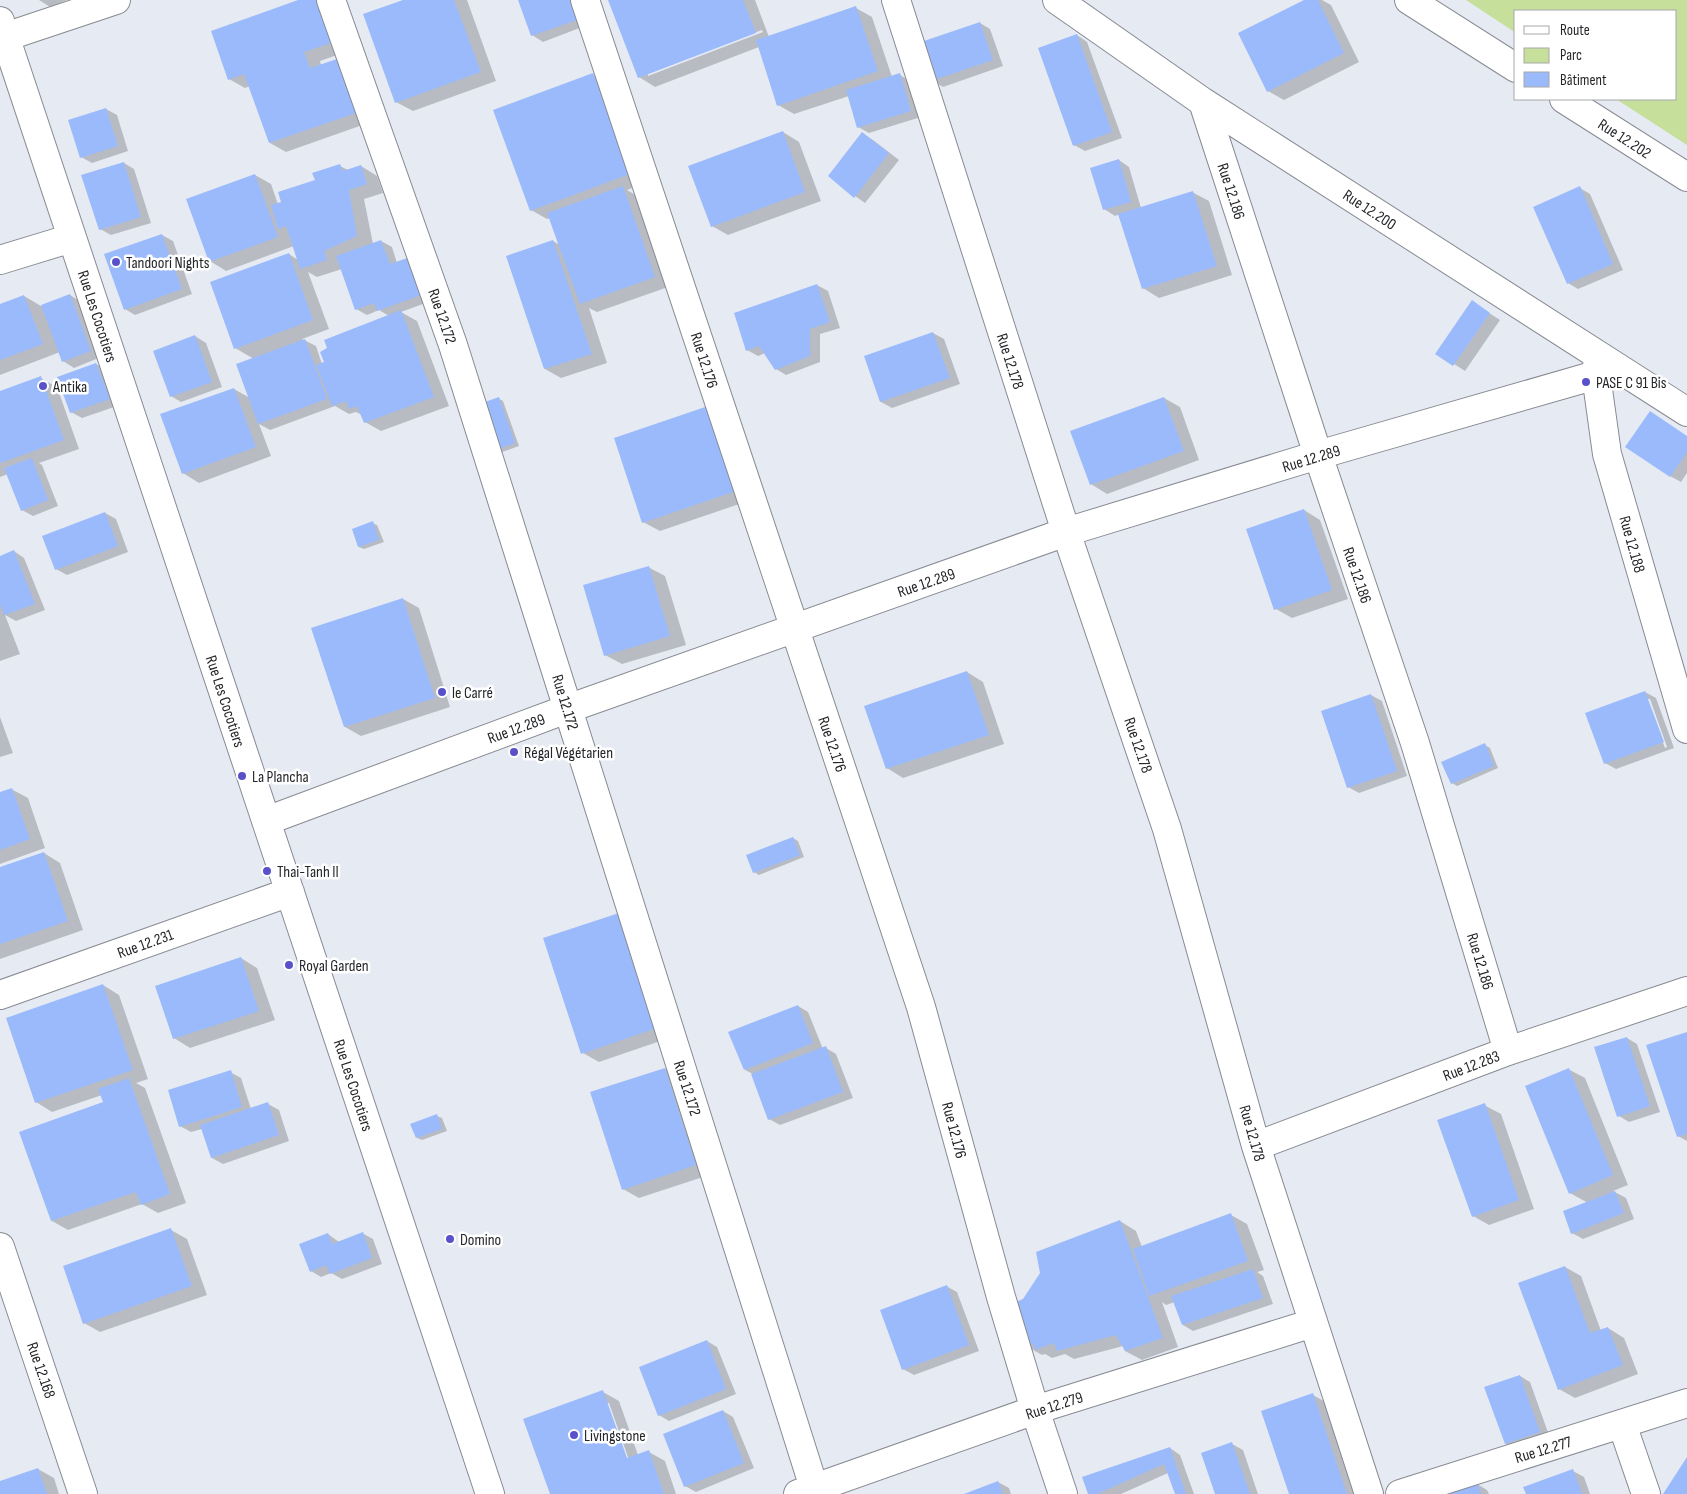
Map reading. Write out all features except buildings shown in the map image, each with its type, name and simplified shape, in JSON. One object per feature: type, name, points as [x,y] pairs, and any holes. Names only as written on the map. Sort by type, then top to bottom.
[{"type":"street","points":[[3,29],[116,0]]},
{"type":"street","name":"Rue 12.172","points":[[331,0],[453,345],[568,708],[809,1492]]},
{"type":"street","name":"Rue 12.176","points":[[584,0],[921,1007],[1001,1297],[1064,1494]]},
{"type":"street","name":"Rue 12.178","points":[[896,0],[1066,532],[1168,829],[1256,1146],[1369,1494]]},
{"type":"street","name":"Rue 12.200","points":[[1057,0],[1203,102],[1597,365],[1687,412]]},
{"type":"street","points":[[1409,0],[1514,67]]},
{"type":"street","name":"Rue Les Cocotiers","points":[[3,29],[490,1494]]},
{"type":"street","name":"Rue 12.202","points":[[1566,100],[1687,177]]},
{"type":"street","name":"Rue 12.186","points":[[1203,102],[1318,455],[1415,743],[1508,1051]]},
{"type":"street","points":[[0,260],[72,238]]},
{"type":"street","name":"Rue 12.289","points":[[266,821],[568,708],[1066,532],[1318,455],[1597,365]]},
{"type":"street","name":"Rue 12.188","points":[[1597,365],[1607,454],[1687,729]]},
{"type":"street","name":"Rue 12.231","points":[[0,995],[290,892]]},
{"type":"street","name":"Rue 12.283","points":[[1256,1146],[1508,1051],[1687,991]]},
{"type":"street","name":"Rue 12.168","points":[[0,1246],[83,1494]]},
{"type":"street","name":"Rue 12.279","points":[[809,1492],[1036,1410],[1313,1323]]},
{"type":"street","name":"Rue 12.277","points":[[1400,1494],[1687,1403]]},
{"type":"street","points":[[1622,1424],[1646,1494]]},
{"type":"green space","points":[[1466,0],[1687,0],[1687,145],[1618,100],[1677,100],[1677,10],[1514,10],[1514,32]]},
{"type":"place","name":"Tandoori Nights","points":[[116,262]]},
{"type":"place","name":"PASE C 91 Bis","points":[[1586,382]]},
{"type":"place","name":"Antika","points":[[43,386]]},
{"type":"place","name":"le Carré","points":[[442,692]]},
{"type":"place","name":"Régal Végétarien","points":[[514,752]]},
{"type":"place","name":"La Plancha","points":[[242,776]]},
{"type":"place","name":"Thai-Tanh II","points":[[267,871]]},
{"type":"place","name":"Royal Garden","points":[[289,965]]},
{"type":"place","name":"Domino","points":[[450,1239]]},
{"type":"place","name":"Livingstone","points":[[574,1435]]}]
